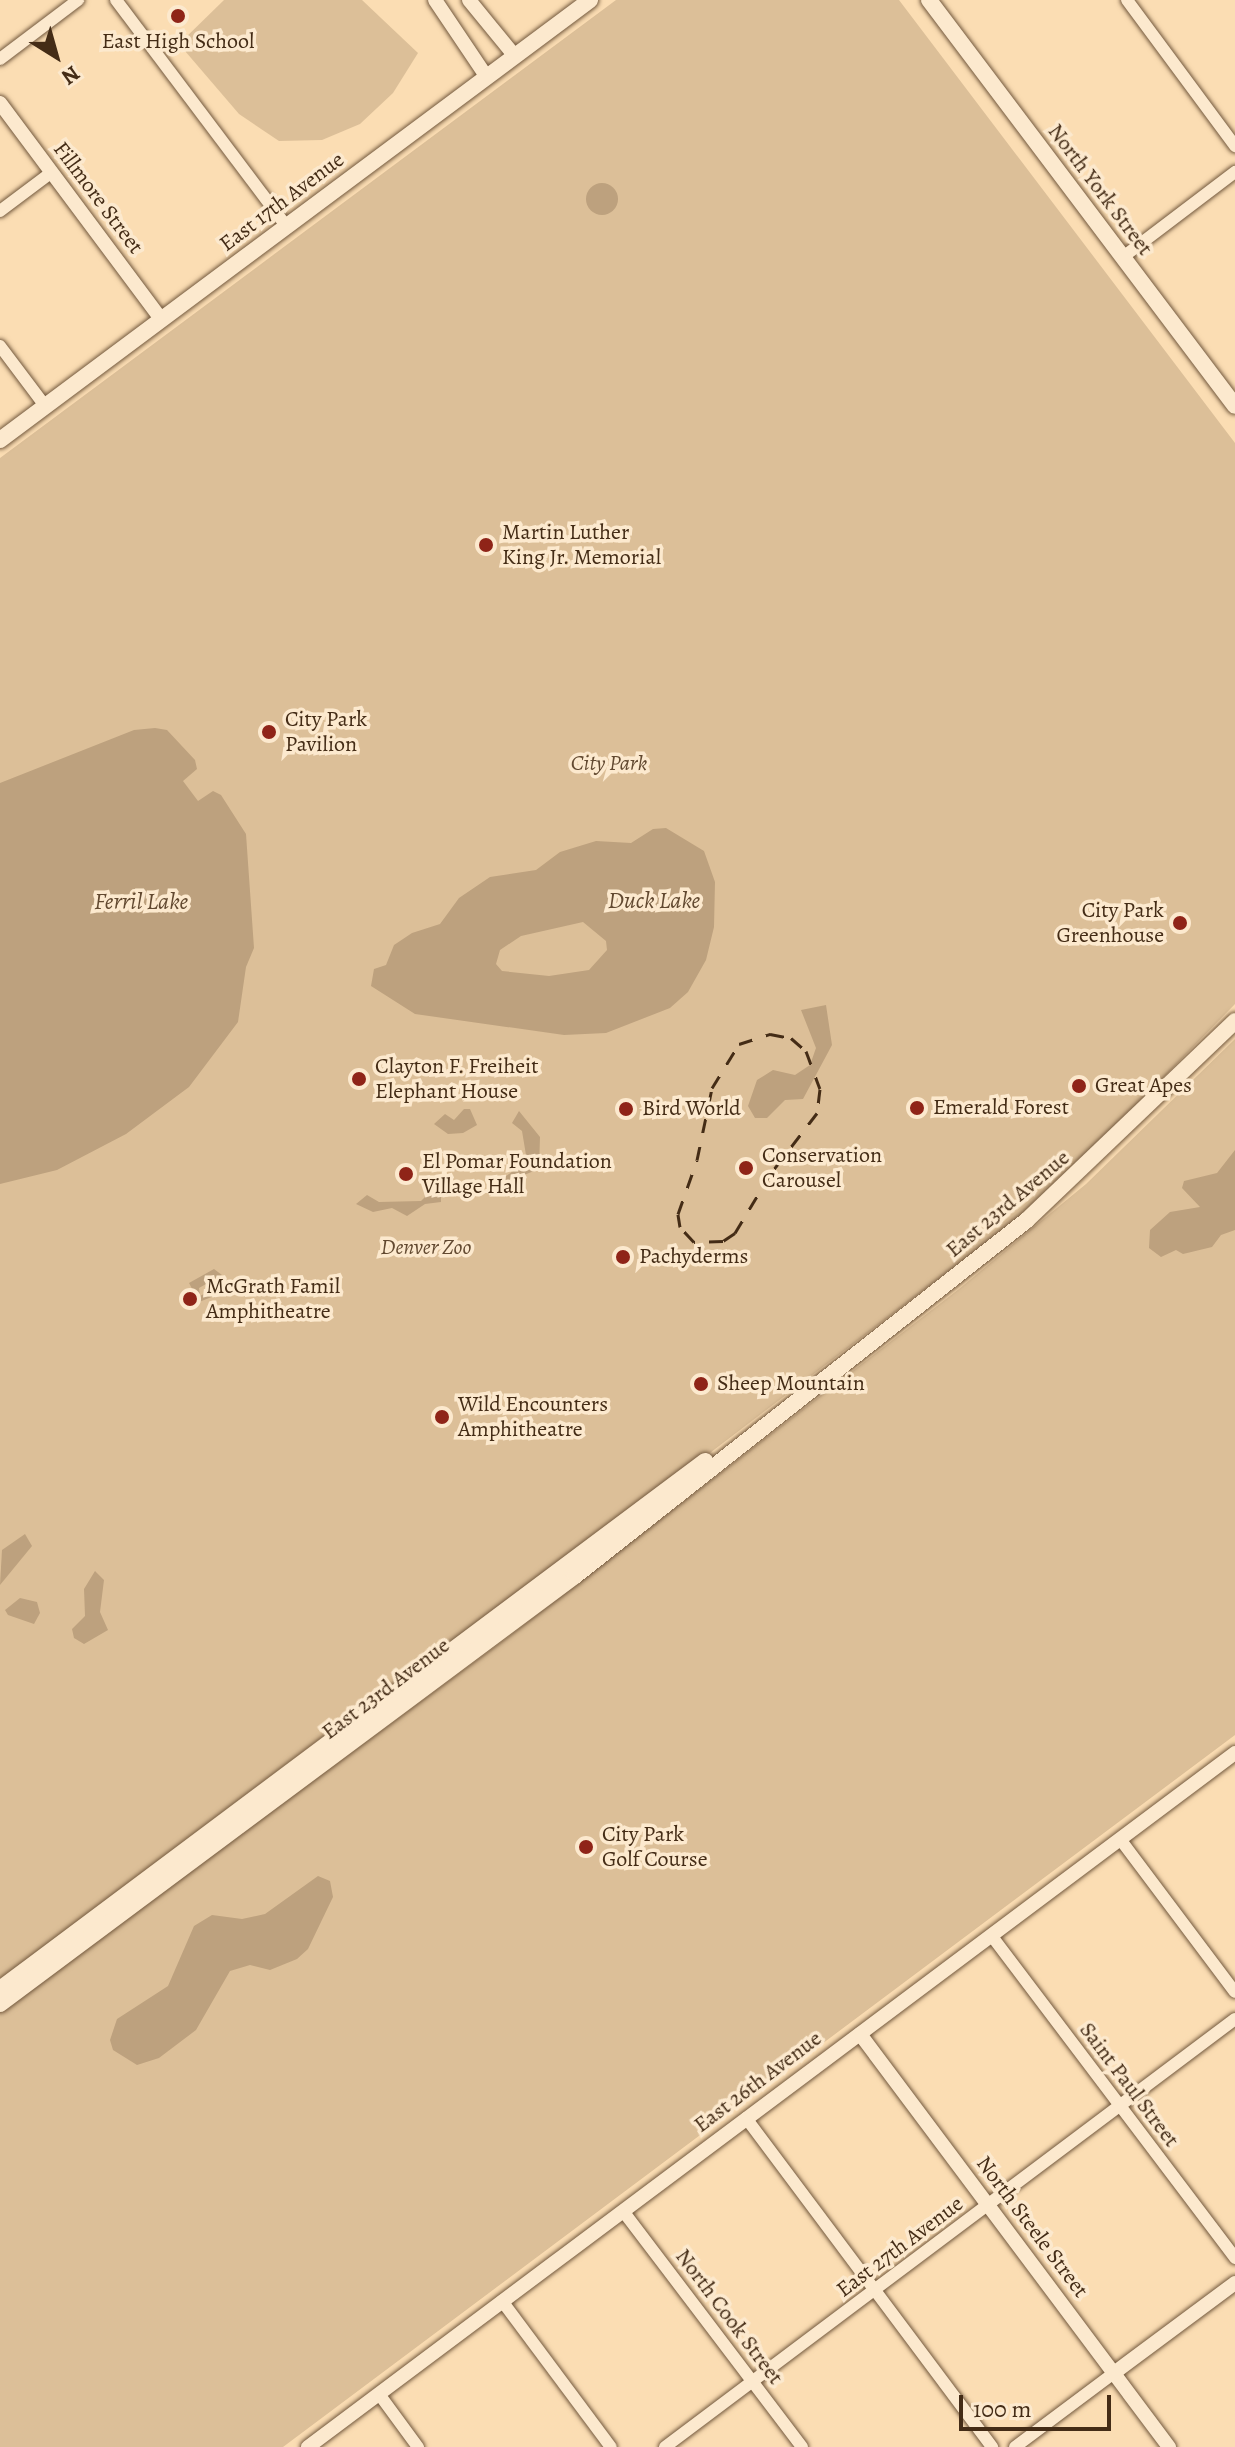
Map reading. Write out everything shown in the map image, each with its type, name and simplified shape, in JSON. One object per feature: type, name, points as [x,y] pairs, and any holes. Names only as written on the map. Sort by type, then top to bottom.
[{"type":"main road","name":"East 17th Avenue","points":[[0,440],[590,0]]},
{"type":"main road","name":"North York Street","points":[[929,0],[1235,406]]},
{"type":"main road","name":"East 23rd Avenue","points":[[0,1989],[791,1401],[1046,1204],[1235,1021]]},
{"type":"main road","name":"East 23rd Avenue","points":[[0,2004],[575,1576],[791,1401]]},
{"type":"street","points":[[0,59],[78,0]]},
{"type":"street","points":[[116,0],[286,226]]},
{"type":"street","points":[[435,0],[486,76]]},
{"type":"street","points":[[469,0],[514,55]]},
{"type":"street","points":[[1127,0],[1235,146]]},
{"type":"street","name":"Fillmore Street","points":[[0,103],[161,319]]},
{"type":"street","points":[[0,211],[52,172]]},
{"type":"street","points":[[1123,257],[1235,172]]},
{"type":"street","points":[[0,346],[45,406]]},
{"type":"street","name":"East 26th Avenue","points":[[308,2447],[1235,1753]]},
{"type":"street","points":[[1120,1839],[1235,1992]]},
{"type":"street","name":"Saint Paul Street","points":[[991,1935],[1235,2258]]},
{"type":"street","name":"East 27th Avenue","points":[[665,2447],[1235,2019]]},
{"type":"street","name":"North Steele Street","points":[[860,2034],[1169,2447]]},
{"type":"street","points":[[746,2118],[992,2447]]},
{"type":"street","name":"North Cook Street","points":[[623,2211],[802,2447]]},
{"type":"street","points":[[1015,2447],[1235,2283]]},
{"type":"street","points":[[502,2301],[611,2447]]},
{"type":"street","points":[[379,2394],[418,2447]]},
{"type":"green space","points":[[224,0],[362,0],[418,53],[393,93],[360,124],[322,140],[279,141],[239,114],[179,44]]},
{"type":"green space","name":"City Park","points":[[616,0],[899,0],[1235,443],[1235,1004],[1072,1171],[1009,1225],[559,1568],[438,1650],[0,1979],[0,458]]},
{"type":"green space","name":"City Park Golf Course","points":[[1235,1039],[1235,1735],[283,2447],[0,2447],[0,2012],[507,1638],[959,1289],[1086,1184]]},
{"type":"water","points":[[602,183],[613,188],[618,199],[613,210],[602,215],[591,210],[586,199],[591,188]]},
{"type":"water","name":"Ferril Lake","points":[[134,730],[167,730],[195,760],[197,769],[183,781],[198,801],[213,791],[221,795],[246,834],[254,948],[246,967],[238,1022],[189,1087],[126,1134],[57,1170],[0,1184],[0,783]]},
{"type":"water","name":"Duck Lake","points":[[666,828],[704,851],[715,882],[714,927],[706,960],[688,992],[670,1008],[606,1033],[564,1035],[415,1014],[371,986],[374,969],[386,965],[394,945],[412,933],[440,924],[459,898],[490,877],[536,870],[560,852],[596,841],[631,843],[653,829]],"holes":[[[583,922],[606,941],[607,950],[589,970],[549,976],[502,971],[496,964],[500,950],[521,936]]]},
{"type":"water","points":[[826,1005],[832,1045],[803,1099],[785,1100],[767,1118],[755,1118],[748,1106],[757,1080],[773,1070],[795,1075],[810,1065],[816,1048],[801,1010]]},
{"type":"water","points":[[464,1109],[470,1109],[477,1125],[463,1133],[448,1134],[434,1124],[445,1114],[454,1120]]},
{"type":"water","points":[[519,1111],[540,1137],[539,1169],[514,1179],[497,1193],[503,1184],[498,1182],[527,1161],[522,1131],[512,1123]]},
{"type":"water","points":[[1235,1150],[1235,1230],[1221,1235],[1212,1247],[1183,1254],[1176,1250],[1161,1257],[1149,1248],[1150,1230],[1170,1212],[1200,1207],[1182,1188],[1184,1181],[1217,1173]]},
{"type":"water","points":[[444,1178],[460,1181],[454,1188],[441,1187],[441,1202],[425,1204],[407,1216],[392,1208],[373,1212],[356,1204],[367,1195],[379,1202],[421,1201]]},
{"type":"water","points":[[214,1269],[222,1275],[199,1288],[200,1296],[224,1283],[229,1290],[199,1302],[189,1283]]},
{"type":"water","points":[[25,1534],[32,1546],[0,1585],[2,1550]]},
{"type":"water","points":[[95,1571],[104,1580],[100,1612],[108,1630],[84,1644],[74,1638],[72,1629],[85,1616],[84,1589]]},
{"type":"water","points":[[20,1598],[37,1602],[40,1613],[34,1624],[8,1615],[5,1610]]},
{"type":"water","points":[[318,1876],[330,1881],[333,1897],[308,1949],[297,1959],[270,1970],[250,1965],[230,1971],[196,2030],[159,2058],[137,2065],[113,2050],[110,2040],[117,2019],[168,1986],[194,1926],[212,1915],[242,1919],[265,1914]]},
{"type":"railway","points":[[770,1034],[791,1038],[806,1051],[820,1089],[817,1113],[771,1173],[735,1233],[723,1241],[694,1242],[680,1227],[678,1214],[697,1160],[712,1088],[739,1044],[770,1034]]},
{"type":"place","name":"East High School","points":[[178,16]]},
{"type":"place","name":"Martin Luther King Jr. Memorial","points":[[486,545]]},
{"type":"place","name":"City Park Pavilion","points":[[269,732]]},
{"type":"place","name":"City Park Greenhouse","points":[[1180,923]]},
{"type":"place","name":"Clayton F. Freiheit Elephant House","points":[[359,1079]]},
{"type":"place","name":"Great Apes","points":[[1079,1086]]},
{"type":"place","name":"Emerald Forest","points":[[917,1108]]},
{"type":"place","name":"Bird World","points":[[626,1109]]},
{"type":"place","name":"Conservation Carousel","points":[[746,1168]]},
{"type":"place","name":"El Pomar Foundation Village Hall","points":[[406,1174]]},
{"type":"place","name":"Pachyderms","points":[[623,1257]]},
{"type":"place","name":"McGrath Famil Amphitheatre","points":[[190,1299]]},
{"type":"place","name":"Sheep Mountain","points":[[701,1384]]},
{"type":"place","name":"Wild Encounters Amphitheatre","points":[[442,1417]]},
{"type":"place","name":"City Park Golf Course","points":[[586,1847]]},
{"type":"park label","name":"Denver Zoo","points":[[426,1248]]}]
